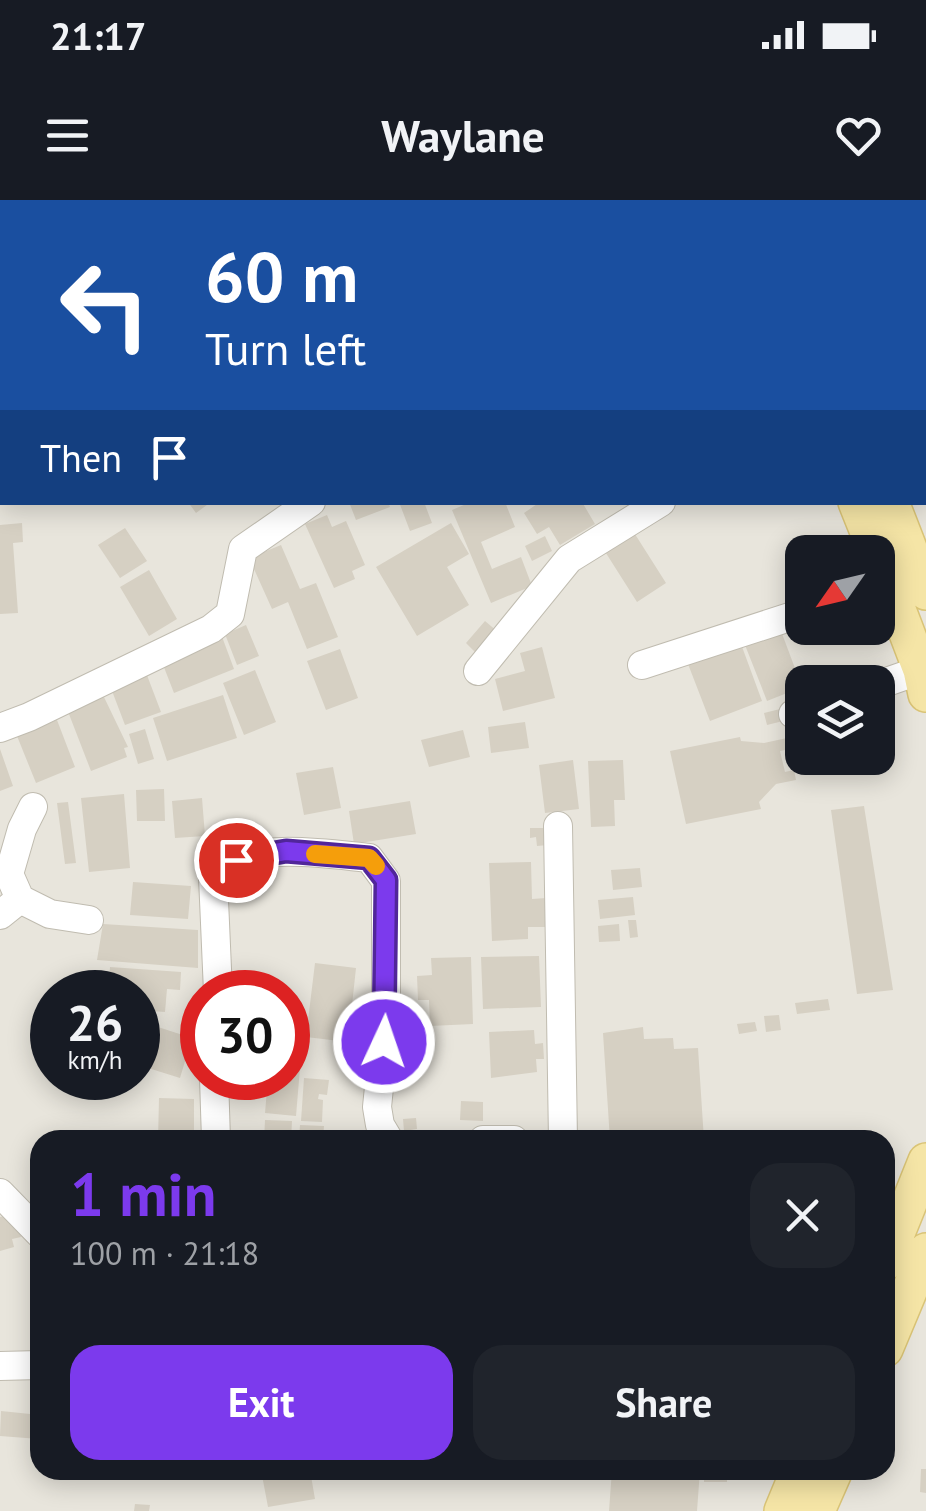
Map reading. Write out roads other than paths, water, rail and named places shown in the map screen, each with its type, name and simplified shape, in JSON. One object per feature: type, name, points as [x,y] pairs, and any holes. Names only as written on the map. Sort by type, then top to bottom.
[{"type":"main road","points":[[857,505],[867,535]]},
{"type":"main road","points":[[892,505],[926,592]]},
{"type":"main road","points":[[895,611],[923,682]]},
{"type":"main road","points":[[895,1237],[926,1161]]},
{"type":"main road","points":[[895,1325],[926,1251]]},
{"type":"main road","points":[[782,1511],[795,1480]]},
{"type":"main road","points":[[818,1511],[830,1480]]},
{"type":"street","points":[[0,728],[29,718],[211,629],[230,614],[244,548],[307,505]]},
{"type":"street","points":[[478,671],[569,559],[656,505]]},
{"type":"street","points":[[642,665],[785,619]]},
{"type":"street","points":[[895,684],[923,682]]},
{"type":"street","points":[[33,807],[9,874],[10,907],[88,920]]},
{"type":"street","points":[[558,826],[563,1130]]},
{"type":"street","points":[[217,970],[213,876],[222,865],[286,851],[369,858],[386,880],[386,1018],[377,1107],[383,1130]]},
{"type":"street","points":[[215,1100],[216,1130]]},
{"type":"street","points":[[0,1193],[30,1224]]},
{"type":"street","points":[[0,1366],[30,1364]]}]
